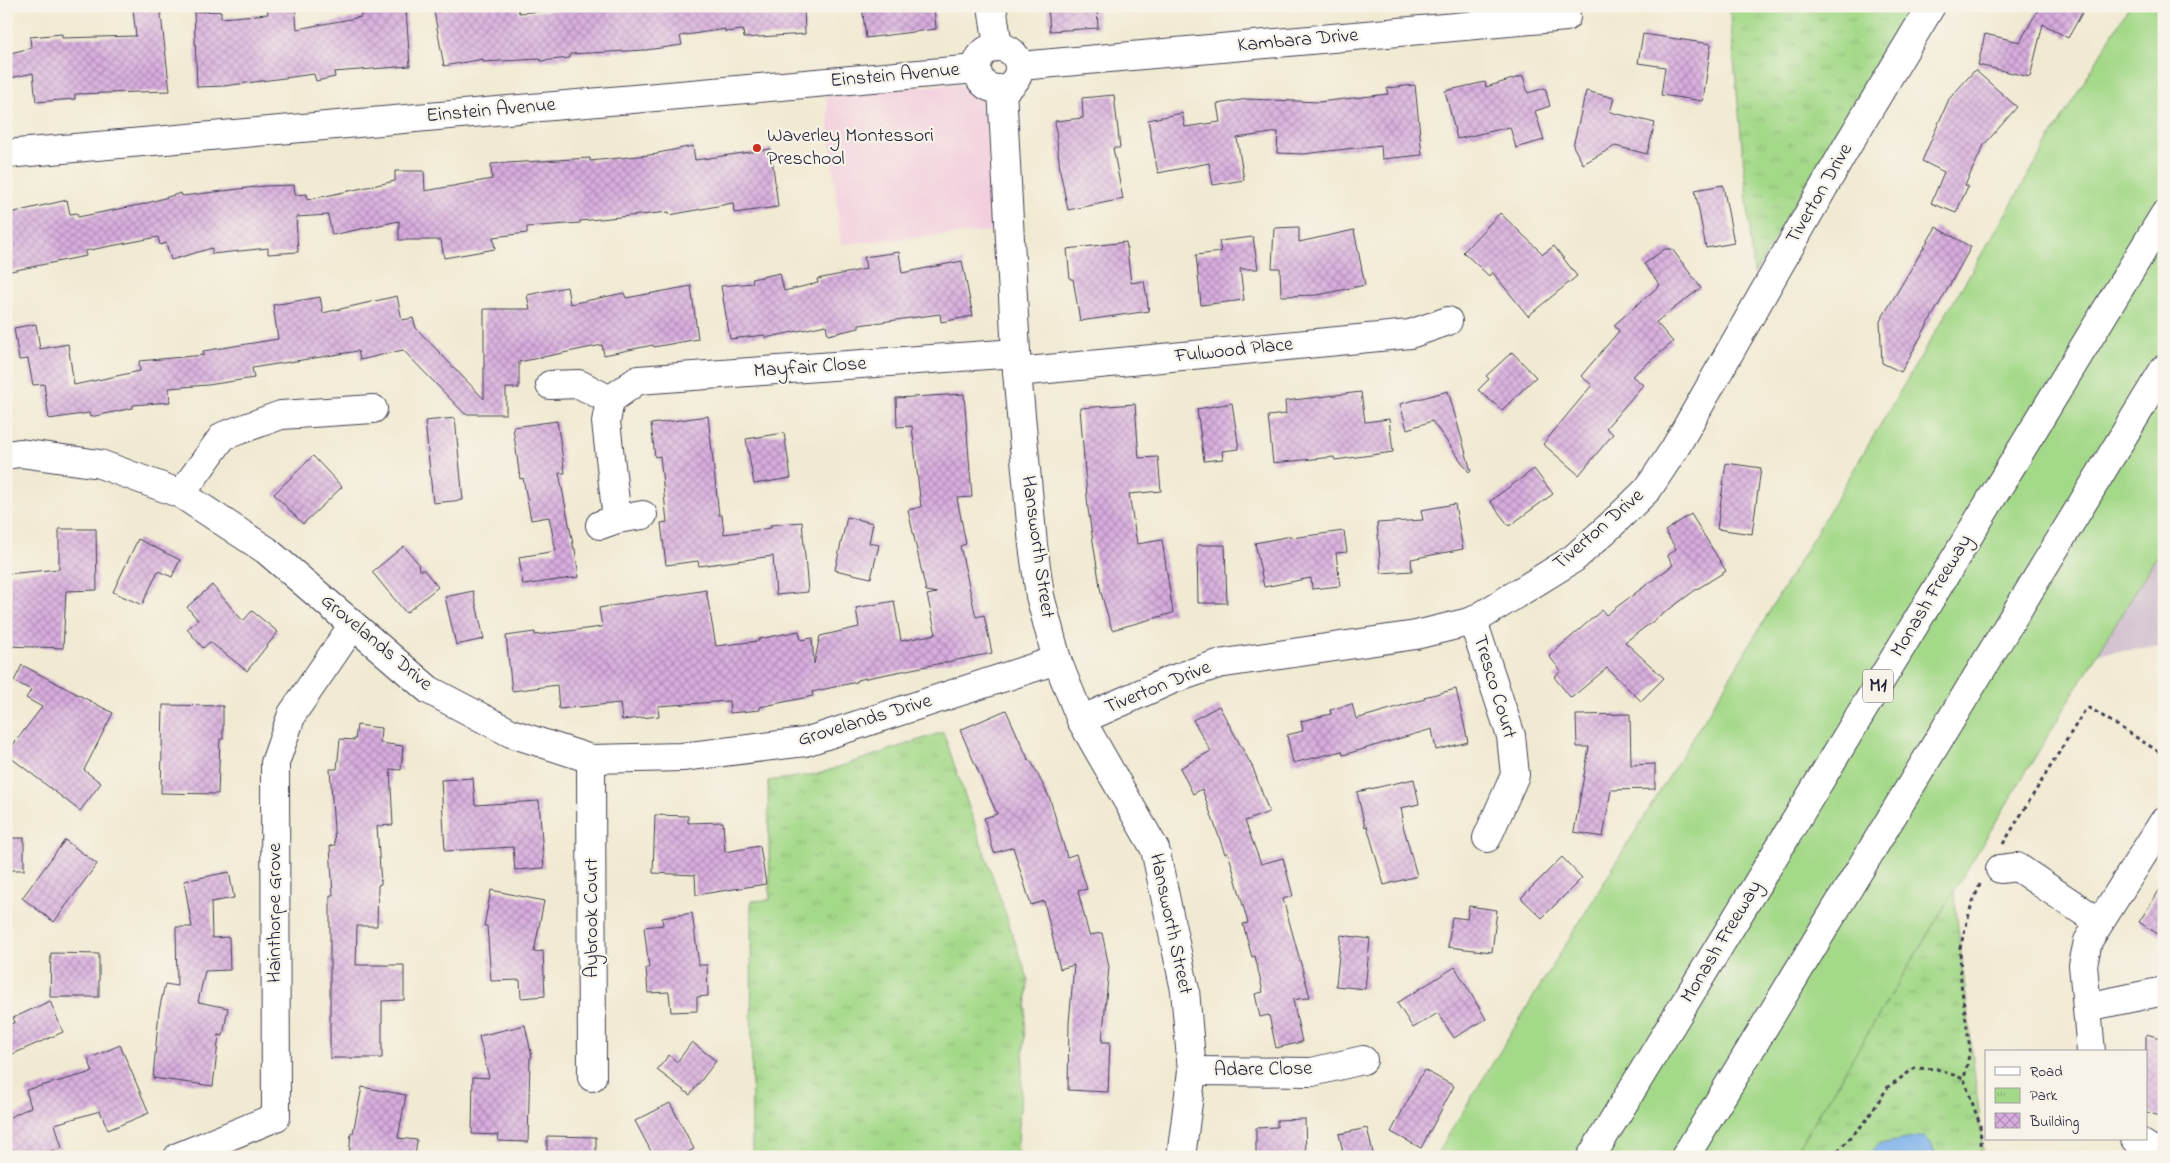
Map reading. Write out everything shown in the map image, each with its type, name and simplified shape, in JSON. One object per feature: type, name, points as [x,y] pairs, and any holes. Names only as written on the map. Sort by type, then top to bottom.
[{"type":"main road","points":[[992,6],[998,46]]},
{"type":"main road","name":"Kambara Drive","points":[[1020,66],[1566,17],[1565,6]]},
{"type":"main road","name":"Tiverton Drive","points":[[1081,720],[1171,680],[1218,664],[1416,635],[1473,621],[1573,559],[1648,489],[1675,448],[1846,148],[1931,6]]},
{"type":"main road","points":[[998,46],[1012,51],[1020,66],[1015,80],[1002,89],[987,86],[982,82],[976,69],[980,54],[998,46]]},
{"type":"main road","name":"Einstein Avenue","points":[[6,154],[976,69]]},
{"type":"main road","name":"Hansworth Street","points":[[1002,89],[1017,363],[1032,545],[1040,596],[1057,660],[1081,720],[1155,849],[1185,990],[1192,1071],[1181,1157]]},
{"type":"main road","name":"Monash Freeway","points":[[1591,1157],[2164,215]]},
{"type":"main road","name":"Fulwood Place","points":[[1017,363],[1410,334],[1448,321]]},
{"type":"main road","name":"Mayfair Close","points":[[610,400],[638,380],[1017,363]]},
{"type":"main road","points":[[1684,1157],[2164,369]]},
{"type":"main road","points":[[550,385],[579,384],[610,400],[606,422],[619,520]]},
{"type":"main road","points":[[181,494],[223,436],[281,415],[373,409]]},
{"type":"main road","name":"Grovelands Drive","points":[[6,455],[20,453],[100,464],[181,494],[266,550],[429,690],[511,733],[591,759],[682,757],[805,742],[1057,660]]},
{"type":"main road","name":"Tresco Court","points":[[1473,621],[1511,736],[1514,775],[1488,838]]},
{"type":"main road","name":"Hainthorpe Grove","points":[[178,1157],[276,1117],[275,763],[292,714],[354,625]]},
{"type":"main road","name":"Aybrook Court","points":[[591,759],[592,1077]]},
{"type":"main road","points":[[2091,1050],[2082,965],[2088,941],[2164,821]]},
{"type":"main road","points":[[2000,869],[2017,867],[2099,922]]},
{"type":"main road","points":[[2087,1007],[2164,991]]},
{"type":"main road","name":"Adare Close","points":[[1192,1071],[1312,1072],[1363,1060]]},
{"type":"main road","points":[[1691,1157],[1712,1111]]},
{"type":"main road","points":[[2136,1140],[2162,1157]]},
{"type":"path","points":[[1832,1157],[1865,1122],[1888,1087],[1916,1068],[1937,1070],[1964,1080],[1980,1125],[1982,1157]]},
{"type":"shaded area","points":[[951,84],[962,85],[974,91],[984,105],[994,231],[841,244],[826,95]]},
{"type":"shaded area","points":[[2164,544],[2164,647],[2098,653]]},
{"type":"green space","points":[[1729,6],[1911,6],[1754,274]]},
{"type":"green space","points":[[2129,6],[2164,6],[2164,544],[1793,1157],[1435,1157],[1737,666]]},
{"type":"green space","points":[[943,732],[1028,979],[1017,1157],[752,1157],[751,901],[770,900],[768,781],[818,774]]},
{"type":"green space","points":[[1954,891],[1984,1157],[1793,1157]]},
{"type":"water","points":[[1924,1136],[1931,1143],[1936,1157],[1866,1157],[1879,1144]]},
{"type":"building","points":[[267,6],[295,6],[297,29],[361,17],[361,12],[406,9],[410,66],[334,72],[335,77],[316,81],[314,74],[224,86],[197,87],[194,12],[221,11],[221,18],[268,14]]},
{"type":"building","points":[[433,6],[518,6],[519,13],[603,6],[804,6],[805,34],[744,38],[743,30],[725,32],[725,29],[680,36],[682,45],[646,50],[570,54],[570,58],[541,61],[540,59],[483,62],[483,59],[444,66]]},
{"type":"building","points":[[862,6],[934,6],[936,29],[866,38]]},
{"type":"building","points":[[1048,6],[1097,6],[1098,28],[1050,31]]},
{"type":"building","points":[[2040,6],[2086,6],[2068,38],[2043,24],[2030,77],[1978,65],[1985,34],[2020,42]]},
{"type":"building","points":[[160,7],[170,91],[75,94],[75,99],[36,102],[33,73],[6,79],[6,54],[31,48],[30,37],[62,34],[62,38],[136,36],[133,10]]},
{"type":"building","points":[[1643,34],[1711,44],[1703,101],[1661,95],[1665,67],[1638,63]]},
{"type":"building","points":[[1975,70],[2017,107],[1984,145],[1965,185],[1968,186],[1956,213],[1931,203],[1944,172],[1922,161],[1949,99]]},
{"type":"building","points":[[1523,76],[1528,93],[1545,88],[1550,106],[1535,111],[1544,140],[1516,148],[1510,127],[1457,139],[1445,91],[1485,82],[1486,87]]},
{"type":"building","points":[[1415,85],[1422,155],[1382,159],[1381,145],[1303,154],[1277,153],[1278,132],[1237,138],[1244,180],[1213,185],[1209,163],[1158,173],[1148,120],[1182,113],[1185,127],[1220,122],[1217,104],[1247,99],[1319,102],[1388,94],[1387,88]]},
{"type":"building","points":[[1586,91],[1614,98],[1610,112],[1655,123],[1647,154],[1615,146],[1583,164],[1573,146]]},
{"type":"building","points":[[1114,95],[1120,148],[1113,148],[1123,199],[1068,210],[1060,171],[1055,121],[1083,118],[1082,98]]},
{"type":"building","points":[[693,146],[695,160],[771,149],[778,207],[734,213],[733,203],[670,215],[669,212],[580,221],[580,223],[527,227],[527,233],[493,237],[495,249],[444,258],[441,240],[399,240],[399,221],[332,235],[328,215],[296,217],[298,252],[268,254],[268,248],[212,254],[212,248],[171,260],[166,243],[160,245],[158,237],[85,251],[86,256],[6,272],[6,214],[67,200],[70,214],[77,213],[78,217],[144,204],[181,193],[182,196],[264,186],[294,185],[295,195],[307,194],[307,200],[395,181],[395,171],[424,171],[425,191],[492,179],[491,164],[590,158],[590,161],[658,154]]},
{"type":"building","points":[[1723,185],[1734,243],[1706,248],[1695,190]]},
{"type":"building","points":[[1500,213],[1543,254],[1554,246],[1577,276],[1528,316],[1492,272],[1489,276],[1463,252]]},
{"type":"building","points":[[1299,227],[1299,242],[1354,230],[1365,285],[1318,295],[1281,296],[1280,268],[1272,268],[1274,228]]},
{"type":"building","points":[[1936,227],[1971,247],[1901,372],[1882,363],[1880,321]]},
{"type":"building","points":[[1253,237],[1258,269],[1240,269],[1244,300],[1201,305],[1196,255],[1221,252],[1219,241]]},
{"type":"building","points":[[1126,242],[1131,283],[1144,281],[1149,311],[1080,321],[1073,279],[1070,279],[1067,249]]},
{"type":"building","points":[[1665,249],[1672,249],[1701,288],[1656,322],[1673,342],[1632,376],[1643,385],[1606,428],[1613,434],[1579,475],[1543,444],[1592,385],[1581,376],[1619,331],[1614,325],[1660,285],[1644,264]]},
{"type":"building","points":[[899,252],[902,273],[962,261],[973,316],[941,322],[940,314],[859,325],[859,328],[828,335],[826,325],[765,338],[765,335],[730,339],[721,286],[753,283],[752,279],[780,273],[784,291],[818,283],[817,279],[866,269],[864,257]]},
{"type":"building","points":[[691,286],[698,339],[654,347],[653,345],[604,355],[602,345],[519,362],[519,388],[506,388],[506,414],[465,414],[403,350],[360,360],[358,351],[252,368],[254,378],[208,385],[169,388],[170,402],[133,405],[133,408],[90,417],[89,413],[49,419],[44,384],[33,385],[28,359],[19,360],[14,328],[36,324],[40,349],[68,344],[74,385],[140,371],[139,361],[204,355],[203,351],[278,339],[273,305],[320,297],[323,313],[397,296],[402,320],[413,318],[416,328],[484,399],[484,309],[530,309],[527,295],[567,287],[570,304],[624,293],[626,298]]},
{"type":"building","points":[[1512,352],[1536,377],[1502,410],[1478,390],[1489,379],[1486,376]]},
{"type":"building","points":[[1448,391],[1471,471],[1469,472],[1432,421],[1407,429],[1400,404]]},
{"type":"building","points":[[1361,392],[1365,422],[1389,419],[1393,452],[1335,460],[1334,457],[1273,463],[1268,416],[1286,414],[1285,401]]},
{"type":"building","points":[[964,394],[972,497],[957,498],[966,544],[960,546],[976,617],[984,615],[992,653],[857,680],[857,682],[812,692],[813,696],[760,707],[760,710],[730,713],[729,701],[658,706],[659,716],[622,720],[620,703],[559,709],[557,685],[512,691],[506,636],[535,632],[535,635],[602,627],[599,608],[706,590],[716,646],[759,641],[759,639],[799,631],[801,640],[812,638],[814,664],[820,636],[859,627],[856,608],[894,601],[901,641],[936,634],[927,595],[937,593],[926,591],[908,510],[921,507],[912,426],[897,427],[896,398]]},
{"type":"building","points":[[1232,403],[1239,449],[1222,451],[1223,459],[1204,461],[1197,409]]},
{"type":"building","points":[[1135,404],[1139,458],[1158,457],[1161,491],[1129,494],[1137,544],[1162,540],[1173,613],[1112,630],[1101,593],[1088,509],[1080,408]]},
{"type":"building","points":[[708,416],[719,515],[722,515],[724,534],[771,528],[770,525],[802,522],[808,592],[776,595],[773,556],[699,566],[698,561],[666,565],[661,523],[667,522],[660,456],[655,457],[651,424]]},
{"type":"building","points":[[455,418],[463,500],[433,503],[425,421]]},
{"type":"building","points":[[557,421],[565,473],[559,473],[579,577],[523,585],[519,557],[556,551],[549,517],[531,520],[523,478],[520,479],[513,427]]},
{"type":"building","points":[[784,433],[791,478],[754,484],[746,439]]},
{"type":"building","points":[[313,456],[342,487],[303,524],[274,494]]},
{"type":"building","points":[[1726,463],[1761,468],[1752,534],[1717,529]]},
{"type":"building","points":[[1534,469],[1553,494],[1509,526],[1490,501]]},
{"type":"building","points":[[1455,504],[1463,549],[1411,559],[1412,571],[1381,573],[1377,523],[1423,520],[1421,510]]},
{"type":"building","points":[[1691,514],[1726,571],[1694,591],[1625,642],[1664,678],[1641,701],[1607,668],[1571,698],[1554,677],[1561,671],[1549,656],[1602,610],[1606,615],[1673,565],[1667,555],[1676,549],[1665,531]]},
{"type":"building","points":[[847,517],[873,523],[869,543],[879,545],[871,578],[835,570]]},
{"type":"building","points":[[59,529],[96,529],[97,590],[66,591],[63,648],[6,646],[6,574],[59,569]]},
{"type":"building","points":[[1344,531],[1347,552],[1336,553],[1340,586],[1312,589],[1311,578],[1264,587],[1255,543],[1291,536],[1291,538]]},
{"type":"building","points":[[138,539],[180,560],[172,577],[158,571],[142,605],[113,592]]},
{"type":"building","points":[[1197,545],[1225,545],[1227,603],[1198,603]]},
{"type":"building","points":[[404,546],[418,563],[419,570],[424,570],[438,587],[406,613],[372,572]]},
{"type":"building","points":[[212,585],[243,621],[252,611],[278,632],[247,671],[210,642],[203,648],[187,629],[198,620],[187,607]]},
{"type":"building","points":[[473,591],[484,639],[456,645],[445,597]]},
{"type":"building","points":[[22,665],[113,713],[84,770],[101,783],[80,811],[6,754],[42,707],[26,698],[31,690],[14,681]]},
{"type":"building","points":[[1456,689],[1468,742],[1436,750],[1432,729],[1343,755],[1342,751],[1293,763],[1287,735],[1303,731],[1301,721],[1331,714],[1330,710],[1352,704],[1356,719],[1425,699],[1424,697]]},
{"type":"building","points":[[163,705],[223,706],[223,739],[220,739],[218,794],[161,793]]},
{"type":"building","points":[[1219,706],[1253,768],[1269,812],[1245,821],[1261,864],[1283,858],[1293,896],[1283,899],[1310,997],[1293,1000],[1302,1042],[1276,1048],[1269,1015],[1260,1017],[1255,994],[1263,992],[1255,956],[1252,957],[1243,924],[1248,923],[1228,852],[1225,854],[1202,789],[1193,794],[1180,768],[1211,751],[1193,720]]},
{"type":"building","points":[[1006,710],[1029,761],[1031,761],[1050,799],[1067,857],[1076,854],[1087,889],[1078,891],[1089,935],[1102,933],[1109,967],[1102,1042],[1110,1042],[1108,1092],[1068,1090],[1069,1023],[1074,965],[1060,969],[1044,901],[1031,905],[1013,847],[994,853],[984,818],[997,814],[960,730]]},
{"type":"building","points":[[1630,714],[1631,765],[1655,764],[1655,789],[1611,790],[1603,837],[1574,832],[1589,747],[1577,747],[1576,715]]},
{"type":"building","points":[[357,725],[381,728],[380,743],[403,746],[401,770],[390,769],[393,825],[377,826],[381,884],[378,885],[377,926],[357,926],[356,965],[404,965],[404,1000],[382,1001],[382,1058],[330,1058],[330,895],[333,895],[330,846],[335,845],[330,769],[337,769],[340,739],[355,740]]},
{"type":"building","points":[[473,778],[475,805],[539,801],[544,868],[515,870],[513,847],[445,851],[441,780]]},
{"type":"building","points":[[1414,779],[1419,804],[1401,808],[1403,818],[1401,818],[1417,876],[1384,885],[1367,826],[1365,827],[1357,792]]},
{"type":"building","points":[[655,815],[688,816],[688,823],[723,822],[725,852],[760,846],[766,884],[696,895],[695,875],[653,873]]},
{"type":"building","points":[[6,838],[24,838],[24,870],[6,870]]},
{"type":"building","points":[[65,840],[97,864],[54,922],[22,898]]},
{"type":"building","points":[[1562,857],[1582,878],[1542,918],[1521,898]]},
{"type":"building","points":[[229,872],[234,898],[211,902],[212,938],[229,937],[230,970],[205,971],[198,1002],[228,1008],[223,1036],[219,1035],[213,1086],[153,1078],[159,1011],[165,984],[177,986],[176,927],[192,927],[184,881]]},
{"type":"building","points":[[2164,883],[2164,938],[2139,922]]},
{"type":"building","points":[[491,890],[544,901],[534,952],[543,951],[545,996],[521,998],[520,980],[491,981],[487,926],[484,926]]},
{"type":"building","points":[[1469,906],[1497,910],[1492,952],[1448,947],[1452,917],[1467,919]]},
{"type":"building","points":[[692,913],[699,965],[707,965],[708,996],[697,997],[697,1011],[671,1012],[669,992],[648,993],[646,968],[649,968],[644,927],[663,925],[662,918]]},
{"type":"building","points":[[1341,935],[1370,939],[1365,989],[1336,986]]},
{"type":"building","points":[[51,953],[99,954],[99,997],[50,997]]},
{"type":"building","points":[[1455,967],[1486,1019],[1454,1038],[1438,1013],[1413,1028],[1397,1003]]},
{"type":"building","points":[[50,1001],[63,1032],[6,1057],[6,1026],[15,1022],[13,1018]]},
{"type":"building","points":[[525,1025],[532,1057],[530,1058],[528,1142],[498,1141],[499,1135],[472,1134],[473,1077],[489,1078],[479,1036]]},
{"type":"building","points":[[2146,1034],[2164,1039],[2164,1117],[2148,1113],[2148,1050],[2146,1050]]},
{"type":"building","points":[[692,1042],[716,1061],[690,1095],[657,1070],[669,1055],[677,1062]]},
{"type":"building","points":[[120,1045],[149,1113],[108,1130],[100,1111],[55,1124],[62,1148],[30,1157],[6,1157],[6,1119],[31,1107],[26,1090],[93,1072],[88,1059]]},
{"type":"building","points":[[1424,1070],[1454,1086],[1421,1148],[1391,1132]]},
{"type":"building","points":[[362,1087],[406,1095],[398,1138],[417,1140],[415,1157],[349,1157],[351,1133],[353,1133]]},
{"type":"building","points":[[670,1103],[694,1149],[680,1157],[654,1157],[635,1121]]},
{"type":"building","points":[[1305,1119],[1306,1157],[1256,1157],[1256,1128],[1277,1127],[1277,1120]]},
{"type":"building","points":[[1367,1128],[1374,1157],[1344,1157],[1339,1134]]},
{"type":"building","points":[[547,1136],[596,1137],[596,1157],[547,1157]]},
{"type":"place","name":"Waverley Montessori Preschool","points":[[757,148]]}]
